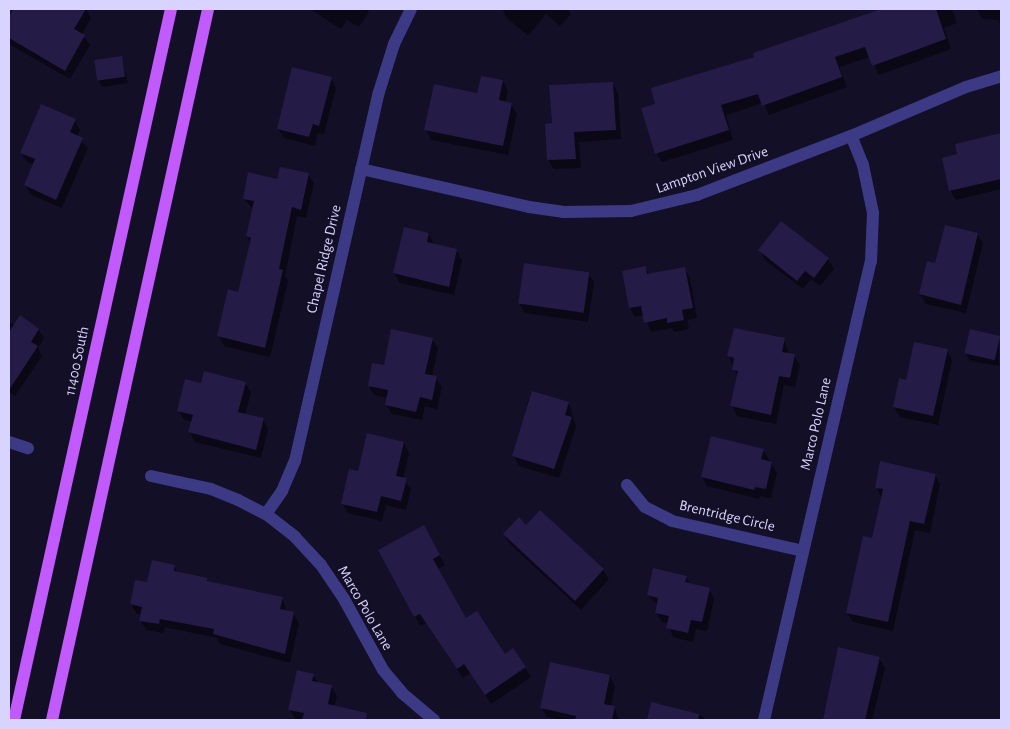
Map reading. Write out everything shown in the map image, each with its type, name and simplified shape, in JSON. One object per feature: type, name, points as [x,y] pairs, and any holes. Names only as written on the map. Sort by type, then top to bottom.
[{"type":"main road","name":"11400 South","points":[[14,720],[171,9]]},
{"type":"main road","points":[[52,720],[208,9]]},
{"type":"street","name":"Chapel Ridge Drive","points":[[266,514],[282,491],[295,461],[379,92],[394,44],[411,9]]},
{"type":"street","name":"Lampton View Drive","points":[[361,169],[529,207],[563,212],[631,211],[697,195],[852,136],[966,86],[1001,76]]},
{"type":"street","name":"Marco Polo Lane","points":[[764,720],[874,236],[869,189],[852,136]]},
{"type":"street","points":[[9,442],[28,448]]},
{"type":"street","name":"Marco Polo Lane","points":[[151,476],[211,489],[266,514],[295,537],[321,565],[383,670],[402,693],[434,720]]},
{"type":"street","name":"Brentridge Circle","points":[[626,485],[645,507],[672,521],[803,551]]},
{"type":"building","points":[[14,9],[86,9],[74,29],[85,35],[65,71],[9,38],[9,17]]},
{"type":"building","points":[[881,9],[936,9],[946,39],[872,66],[865,47],[835,57],[842,77],[762,106],[758,94],[721,105],[729,130],[655,154],[641,108],[655,104],[651,88],[754,57],[753,53]]},
{"type":"building","points":[[122,56],[125,77],[97,81],[94,60]]},
{"type":"building","points":[[292,67],[332,77],[319,126],[313,124],[309,137],[277,129]]},
{"type":"building","points":[[481,76],[503,80],[499,100],[512,103],[503,146],[424,130],[434,84],[477,93]]},
{"type":"building","points":[[613,82],[616,130],[574,132],[576,159],[547,160],[545,124],[552,123],[549,85]]},
{"type":"building","points":[[41,104],[76,119],[70,132],[83,138],[56,200],[24,185],[35,159],[20,153]]},
{"type":"building","points":[[1001,133],[1001,179],[949,191],[942,158],[957,154],[955,144]]},
{"type":"building","points":[[280,167],[309,173],[301,210],[292,207],[279,269],[283,270],[265,348],[217,336],[228,289],[238,292],[251,238],[246,236],[254,201],[243,199],[248,172],[277,179]]},
{"type":"building","points":[[781,221],[829,258],[814,278],[805,271],[797,281],[758,250]]},
{"type":"building","points":[[945,225],[978,233],[961,305],[919,294],[927,261],[935,263]]},
{"type":"building","points":[[404,227],[429,233],[427,242],[457,249],[449,287],[393,273]]},
{"type":"building","points":[[524,263],[589,272],[584,313],[518,304]]},
{"type":"building","points":[[646,266],[647,274],[685,267],[693,308],[682,310],[684,320],[667,323],[667,318],[644,323],[641,306],[629,308],[622,271]]},
{"type":"building","points":[[20,315],[39,329],[31,342],[38,346],[9,390],[9,332]]},
{"type":"building","points":[[734,328],[785,338],[782,352],[795,354],[790,378],[779,376],[771,415],[730,406],[738,371],[732,370],[734,358],[727,356]]},
{"type":"building","points":[[391,329],[433,338],[425,374],[437,376],[432,400],[420,397],[416,412],[385,405],[388,390],[368,386],[372,363],[384,365]]},
{"type":"building","points":[[970,329],[1000,336],[995,360],[964,353]]},
{"type":"building","points":[[914,342],[948,349],[933,416],[893,407],[899,378],[906,380]]},
{"type":"building","points":[[204,371],[246,382],[238,412],[264,418],[256,450],[188,432],[193,415],[177,411],[185,379],[201,383]]},
{"type":"building","points":[[532,391],[569,402],[565,415],[572,417],[554,469],[512,456]]},
{"type":"building","points":[[367,433],[404,442],[396,476],[407,478],[401,501],[381,496],[377,512],[341,504],[349,469],[358,471]]},
{"type":"building","points":[[711,436],[764,449],[761,459],[772,462],[766,489],[755,487],[754,490],[701,477]]},
{"type":"building","points":[[880,461],[936,474],[924,524],[910,521],[888,622],[846,613],[863,536],[872,538],[883,489],[875,488]]},
{"type":"building","points":[[540,510],[604,569],[575,601],[503,534],[519,517],[526,525]]},
{"type":"building","points":[[424,525],[440,555],[433,559],[466,618],[477,611],[505,654],[513,648],[526,667],[485,695],[464,664],[457,669],[420,614],[414,617],[378,550]]},
{"type":"building","points":[[152,560],[175,565],[174,571],[208,578],[207,581],[283,597],[280,609],[294,612],[285,654],[213,634],[214,629],[160,619],[159,624],[139,621],[142,607],[130,604],[135,580],[147,582]]},
{"type":"building","points":[[653,568],[687,576],[685,582],[710,588],[702,622],[691,620],[688,633],[666,628],[669,616],[655,613],[658,598],[647,595]]},
{"type":"building","points":[[838,647],[880,657],[865,720],[823,720]]},
{"type":"building","points":[[550,662],[610,675],[604,704],[615,706],[612,720],[575,720],[576,716],[540,708]]},
{"type":"building","points":[[297,670],[314,674],[312,681],[332,685],[328,704],[367,713],[366,720],[302,720],[304,713],[288,710]]},
{"type":"building","points":[[651,702],[699,714],[698,720],[647,720]]}]
